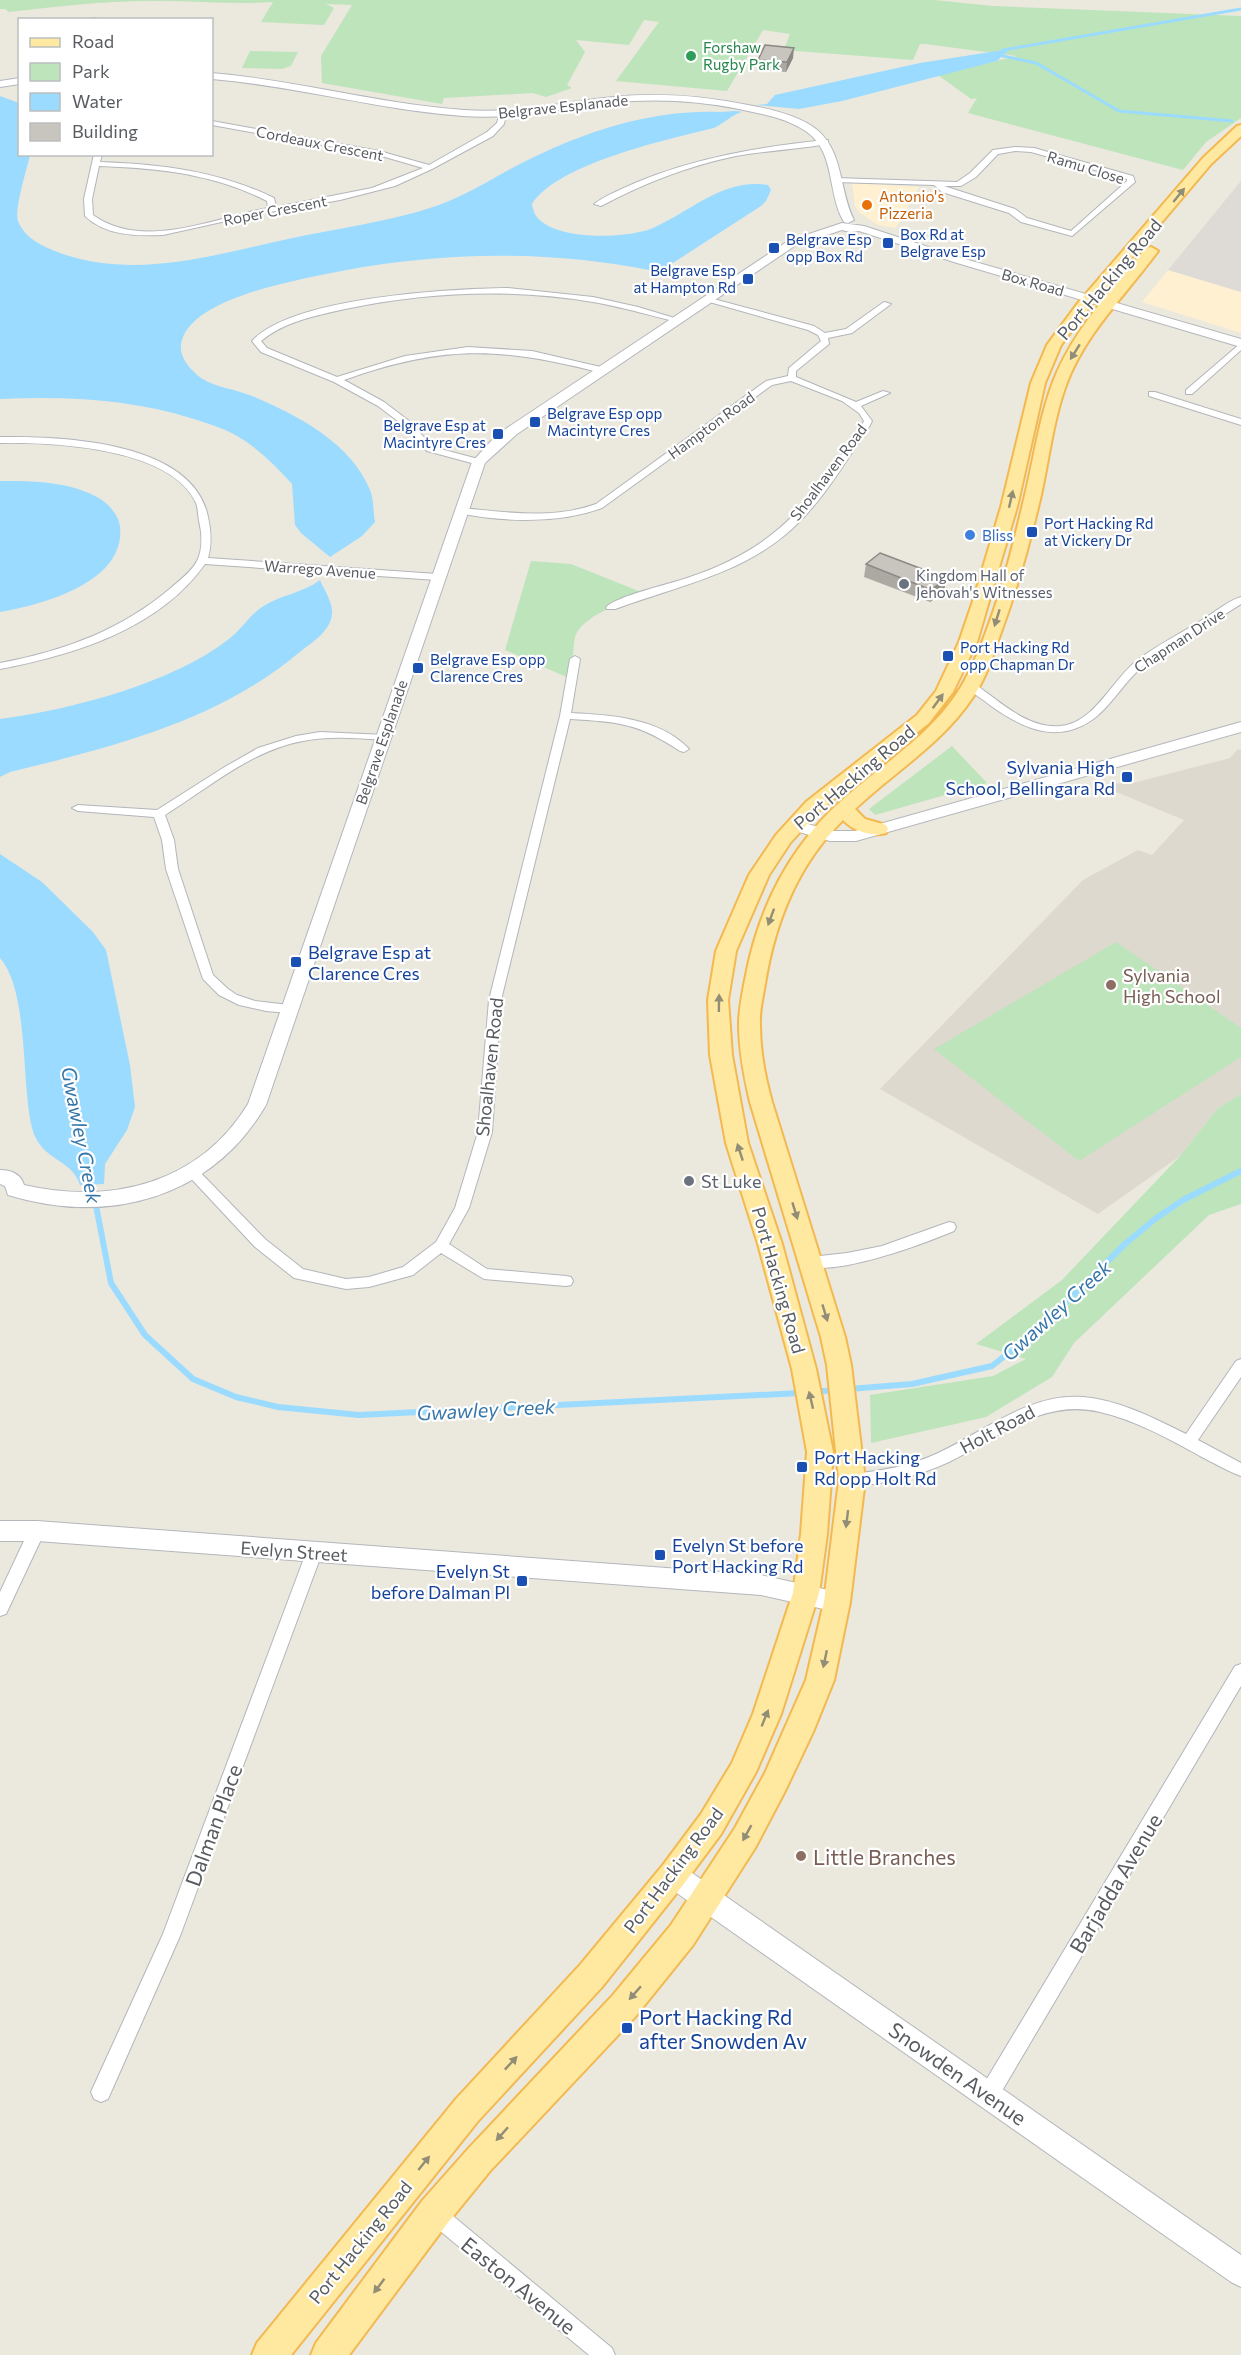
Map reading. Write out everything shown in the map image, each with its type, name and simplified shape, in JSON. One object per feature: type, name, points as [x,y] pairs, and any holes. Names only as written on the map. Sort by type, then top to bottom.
[{"type":"main road","name":"Port Hacking Road","points":[[269,2355],[467,2110],[591,1976],[673,1875],[711,1824],[742,1772],[767,1714],[806,1593],[818,1495],[820,1452],[818,1430],[804,1369],[770,1244],[737,1143],[722,1055],[718,1000],[726,951],[767,861],[795,825],[823,798],[923,719],[944,692],[968,642],[1006,518],[1038,383],[1054,345],[1090,298],[1207,161],[1241,129]]},
{"type":"main road","points":[[1209,180],[1241,147]]},
{"type":"main road","name":"Port Hacking Road","points":[[328,2355],[434,2213],[532,2100],[624,2006],[682,1935],[708,1899],[744,1839],[799,1732],[820,1680],[837,1602],[852,1480],[839,1365],[811,1262],[753,1075],[748,1023],[758,956],[772,912],[797,865],[820,834],[845,807],[935,733],[964,700],[995,627],[1031,502],[1054,395],[1072,356],[1109,304],[1157,244]]},
{"type":"main road","points":[[845,807],[854,822],[879,829]]},
{"type":"street","name":"Belgrave Esplanade","points":[[213,76],[274,82],[446,111],[502,114],[635,98],[699,100],[755,109],[783,118],[810,130],[825,142]]},
{"type":"street","points":[[0,84],[18,81]]},
{"type":"street","name":"Roper Crescent","points":[[98,156],[88,199],[90,216],[107,227],[120,231],[148,234],[168,232],[273,209],[360,194],[393,184],[490,135],[498,128],[502,114]]},
{"type":"street","name":"Cordeaux Crescent","points":[[213,123],[379,153],[428,167]]},
{"type":"street","points":[[598,204],[633,184],[719,156],[825,142],[832,157],[838,202],[845,223]]},
{"type":"street","name":"Ramu Close","points":[[835,180],[958,184],[973,175],[996,152],[1015,149],[1031,150],[1130,178],[1131,182],[1072,234],[1024,220],[1012,211],[945,190],[937,184]]},
{"type":"street","points":[[96,164],[159,168],[233,182],[253,189],[271,200],[273,209]]},
{"type":"street","name":"Belgrave Esplanade","points":[[5,1189],[79,1201],[109,1198],[147,1190],[191,1171],[229,1144],[250,1119],[290,1009],[437,577],[479,462],[504,437],[792,243],[845,223]]},
{"type":"street","name":"Box Road","points":[[845,223],[850,229],[860,228],[1241,345]]},
{"type":"street","points":[[479,462],[430,449],[406,423],[381,404],[336,380],[264,350],[256,341],[272,327],[297,318],[381,299],[456,291],[521,291],[569,295],[634,308],[677,320]]},
{"type":"street","points":[[710,299],[811,328],[825,336],[849,331],[887,304]]},
{"type":"street","points":[[792,378],[792,370],[824,346],[825,336]]},
{"type":"street","points":[[1189,392],[1241,345]]},
{"type":"street","points":[[336,380],[380,363],[461,348],[524,352],[602,370]]},
{"type":"street","name":"Shoalhaven Road","points":[[611,607],[718,570],[759,549],[784,531],[803,510],[868,420],[857,405],[807,387],[792,378]]},
{"type":"street","name":"Hampton Road","points":[[461,511],[550,516],[589,510],[609,500],[769,383],[792,378]]},
{"type":"street","name":"Shoalhaven Road","points":[[857,405],[886,393]]},
{"type":"street","points":[[1152,394],[1241,422]]},
{"type":"street","points":[[0,440],[78,442],[133,454],[173,474],[186,485],[200,502],[206,519],[202,561],[162,603],[129,624],[89,643],[0,666]]},
{"type":"street","name":"Warrego Avenue","points":[[202,561],[437,577]]},
{"type":"street","name":"Chapman Drive","points":[[971,686],[1030,725],[1047,730],[1070,728],[1092,715],[1126,675],[1141,663],[1241,600]]},
{"type":"street","name":"Shoalhaven Road","points":[[191,1171],[260,1243],[299,1274],[346,1284],[369,1282],[408,1271],[441,1246],[462,1208],[485,1132],[495,1000],[565,716],[575,659]]},
{"type":"street","points":[[565,716],[611,719],[637,725],[660,733],[684,749]]},
{"type":"street","points":[[795,825],[820,834],[845,837],[1241,727]]},
{"type":"street","points":[[78,808],[159,814],[221,774],[271,747],[314,736],[382,737]]},
{"type":"street","points":[[159,814],[168,840],[172,869],[207,976],[214,987],[244,1002],[271,1008],[290,1009]]},
{"type":"street","points":[[811,1262],[844,1260],[913,1243],[950,1227]]},
{"type":"street","points":[[441,1246],[484,1274],[566,1281]]},
{"type":"street","points":[[1189,1442],[1241,1365]]},
{"type":"street","name":"Holt Road","points":[[852,1480],[884,1479],[905,1473],[945,1457],[1023,1413],[1055,1403],[1105,1406],[1189,1442],[1241,1470]]},
{"type":"street","name":"Evelyn Street","points":[[0,1531],[37,1531],[679,1578],[761,1585],[806,1593],[837,1602]]},
{"type":"street","points":[[0,1610],[37,1531]]},
{"type":"street","name":"Dalman Place","points":[[102,2092],[171,1936],[314,1553]]},
{"type":"street","name":"Barjadda Avenue","points":[[989,2094],[1241,1671]]},
{"type":"street","name":"Snowden Avenue","points":[[673,1875],[1241,2272]]},
{"type":"street","name":"Easton Avenue","points":[[434,2213],[605,2355]]},
{"type":"shaded area","points":[[1241,181],[1241,292],[1168,270]]},
{"type":"shaded area","points":[[852,183],[919,187],[896,228],[878,225],[860,213],[855,206]]},
{"type":"shaded area","points":[[1168,270],[1241,292],[1241,333],[1142,302]]},
{"type":"shaded area","name":"Sylvania High School","points":[[1238,749],[1241,750],[1241,1094],[1217,1109],[1180,1156],[1098,1214],[880,1089],[1083,880],[1138,850],[1152,855],[1184,820],[1097,784],[1133,783],[1230,758]]},
{"type":"green space","points":[[0,0],[934,0],[993,6],[1241,16],[1241,118],[1206,142],[1183,170],[968,113],[977,98],[971,99],[938,75],[1017,56],[925,44],[920,44],[913,60],[784,50],[790,34],[763,30],[727,91],[616,81],[659,22],[644,20],[629,45],[576,40],[585,52],[567,85],[572,88],[546,97],[533,93],[444,98],[442,104],[322,83],[321,56],[352,5],[326,4],[334,8],[324,25],[261,22],[273,2],[123,1],[9,12],[0,9]]},
{"type":"green space","points":[[250,51],[298,52],[291,66],[282,69],[242,68]]},
{"type":"green space","points":[[531,561],[571,564],[646,594],[606,610],[579,629],[574,640],[571,679],[505,650]]},
{"type":"green space","points":[[952,746],[987,783],[875,815],[869,809]]},
{"type":"green space","points":[[1116,942],[1241,1028],[1241,1057],[1079,1161],[934,1049]]},
{"type":"green space","points":[[1241,1094],[1241,1204],[1209,1215],[1074,1343],[1052,1377],[986,1417],[871,1443],[870,1395],[993,1376],[1026,1359],[976,1344],[1062,1280],[1180,1156],[1217,1109]]},
{"type":"water","points":[[1010,49],[997,61],[842,101],[799,109],[757,105],[767,104],[775,95],[920,63]]},
{"type":"water","points":[[0,96],[18,103],[18,156],[30,156],[17,215],[21,227],[36,242],[54,251],[89,261],[146,265],[203,258],[420,211],[463,195],[520,164],[576,139],[623,123],[672,114],[742,112],[714,128],[643,146],[588,165],[545,190],[532,204],[536,216],[546,225],[559,230],[592,236],[610,236],[653,228],[722,191],[736,187],[752,184],[768,185],[771,190],[761,206],[662,270],[654,271],[570,259],[527,256],[442,258],[400,262],[316,276],[261,289],[240,296],[203,315],[190,326],[182,340],[181,351],[192,370],[207,381],[252,396],[287,412],[321,432],[350,458],[361,473],[373,501],[375,522],[362,536],[330,557],[301,533],[295,525],[292,484],[259,452],[227,431],[170,412],[122,403],[49,398],[0,399]]},
{"type":"water","points":[[0,481],[37,482],[72,487],[103,501],[115,513],[120,527],[118,546],[110,562],[96,576],[78,588],[38,604],[0,612]]},
{"type":"water","points":[[320,580],[328,596],[332,614],[325,630],[316,640],[269,675],[235,696],[200,713],[126,741],[10,772],[0,777],[0,719],[88,701],[120,692],[179,669],[206,655],[229,639],[262,607]]},
{"type":"water","points":[[0,854],[42,882],[93,932],[106,950],[130,1065],[135,1107],[127,1130],[105,1164],[104,1184],[80,1185],[70,1169],[42,1147],[32,1128],[16,992],[0,958]]},
{"type":"building","points":[[765,45],[794,48],[787,62],[758,60]]},
{"type":"building","points":[[880,553],[946,578],[931,590],[866,564]]},
{"type":"waterway","points":[[1003,50],[1241,9]]},
{"type":"waterway","points":[[1003,56],[1036,63],[1119,111],[1232,121]]},
{"type":"waterway","name":"Gwawley Creek","points":[[849,1389],[912,1384],[992,1366],[1041,1327],[1125,1244],[1155,1219],[1183,1200],[1241,1171]]},
{"type":"waterway","name":"Gwawley Creek","points":[[92,1185],[111,1283],[145,1335],[193,1379],[236,1397],[278,1407],[359,1415],[801,1393]]},
{"type":"waterway","name":"Gwawley Creek","points":[[813,1392],[834,1390]]},
{"type":"place","name":"Forshaw Rugby Park","points":[[691,56]]},
{"type":"place","name":"Antonio's Pizzeria","points":[[867,205]]},
{"type":"place","name":"Box Rd at Belgrave Esp","points":[[888,243]]},
{"type":"place","name":"Belgrave Esp opp Box Rd","points":[[774,248]]},
{"type":"place","name":"Belgrave Esp at Hampton Rd","points":[[748,279]]},
{"type":"place","name":"Belgrave Esp opp Macintyre Cres","points":[[535,422]]},
{"type":"place","name":"Belgrave Esp at Macintyre Cres","points":[[498,434]]},
{"type":"place","name":"Port Hacking Rd at Vickery Dr","points":[[1032,532]]},
{"type":"place","name":"Bliss","points":[[970,535]]},
{"type":"place","name":"Kingdom Hall of Jehovah's Witnesses","points":[[904,584]]},
{"type":"place","name":"Port Hacking Rd opp Chapman Dr","points":[[948,656]]},
{"type":"place","name":"Belgrave Esp opp Clarence Cres","points":[[418,668]]},
{"type":"place","name":"Sylvania High School, Bellingara Rd","points":[[1127,777]]},
{"type":"place","name":"Belgrave Esp at Clarence Cres","points":[[296,962]]},
{"type":"place","name":"Sylvania High School","points":[[1111,985]]},
{"type":"place","name":"St Luke","points":[[689,1181]]},
{"type":"place","name":"Port Hacking Rd opp Holt Rd","points":[[802,1467]]},
{"type":"place","name":"Evelyn St before Port Hacking Rd","points":[[660,1555]]},
{"type":"place","name":"Evelyn St before Dalman Pl","points":[[522,1581]]},
{"type":"place","name":"Little Branches","points":[[801,1856]]},
{"type":"place","name":"Port Hacking Rd after Snowden Av","points":[[627,2028]]}]
